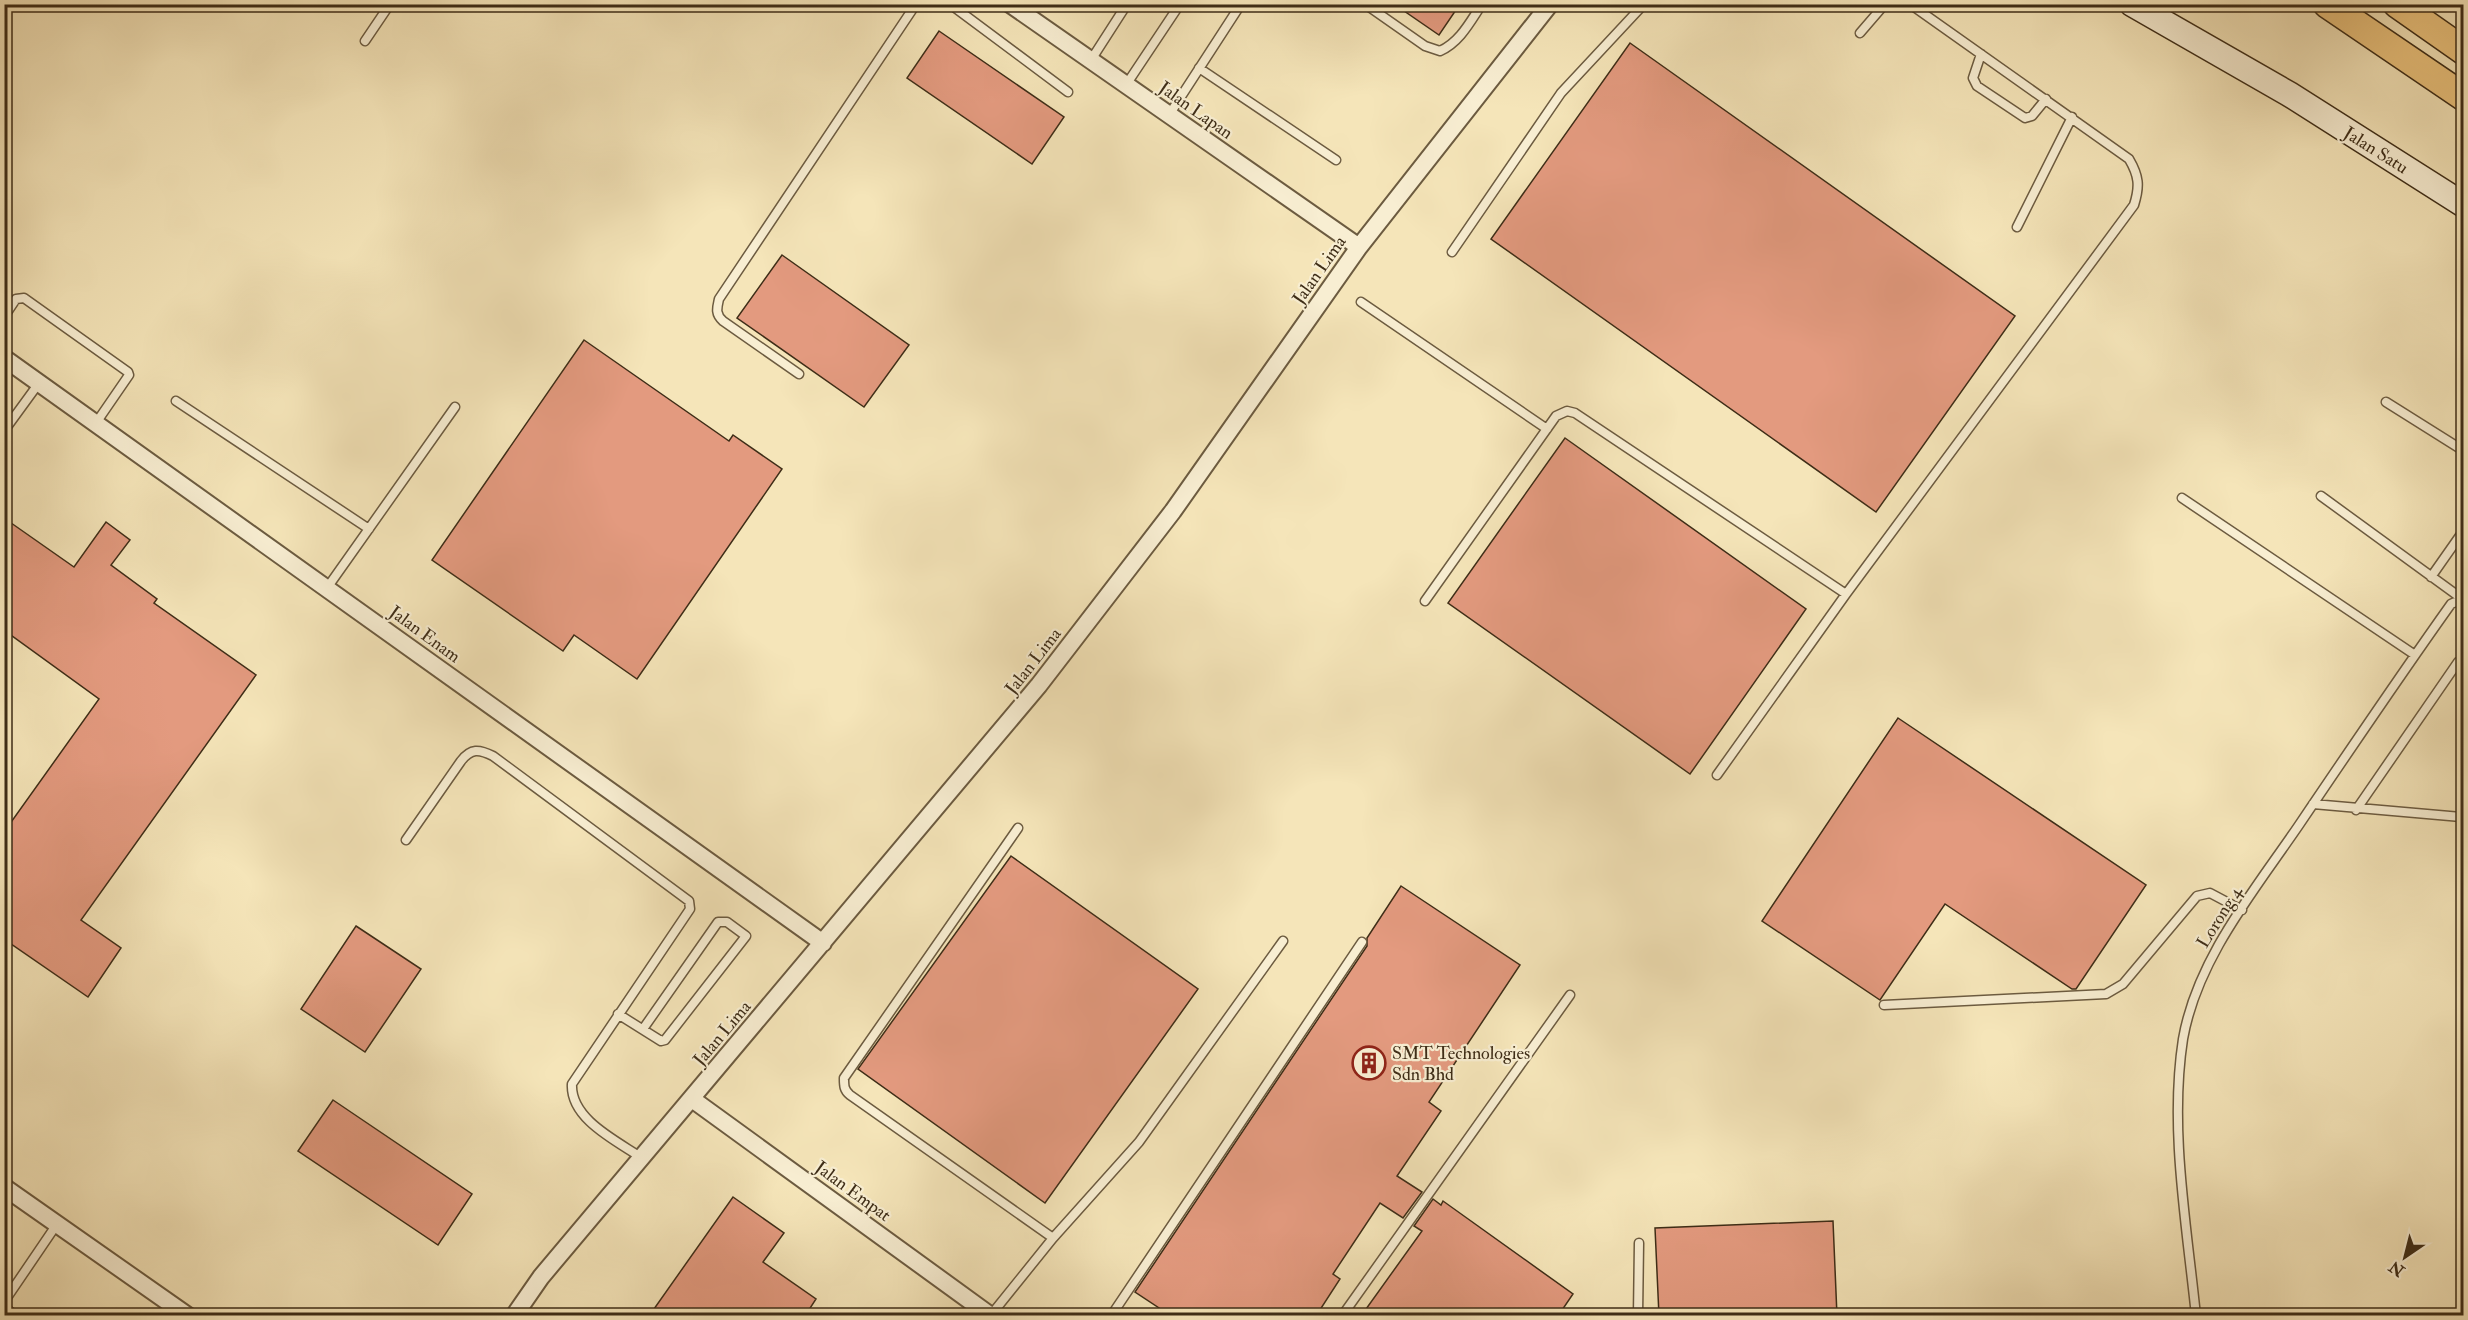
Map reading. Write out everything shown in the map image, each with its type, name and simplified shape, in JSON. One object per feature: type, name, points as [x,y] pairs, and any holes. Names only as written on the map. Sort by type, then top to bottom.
[{"type":"highway","points":[[2327,4],[2463,97]]},
{"type":"highway","points":[[2397,4],[2463,51]]},
{"type":"main road","name":"Jalan Satu","points":[[2132,4],[2289,94],[2463,205]]},
{"type":"main road","name":"Jalan Satu","points":[[2165,4],[2289,94]]},
{"type":"street","name":"Jalan Lapan","points":[[1010,4],[1359,247]]},
{"type":"street","name":"Jalan Lima","points":[[513,1316],[541,1277],[1047,675],[1173,511],[1359,247],[1550,4]]},
{"type":"street","name":"Jalan Enam","points":[[4,358],[823,943]]},
{"type":"street","name":"Jalan Empat","points":[[692,1099],[991,1316]]},
{"type":"street","points":[[4,1187],[188,1316]]},
{"type":"lane","points":[[365,41],[390,4]]},
{"type":"lane","points":[[799,374],[723,321],[716,309],[719,299],[916,4]]},
{"type":"lane","points":[[950,4],[1068,92]]},
{"type":"lane","points":[[1091,60],[1127,4]]},
{"type":"lane","points":[[1126,85],[1180,4]]},
{"type":"lane","points":[[1169,115],[1241,4]]},
{"type":"lane","points":[[1365,4],[1435,51],[1451,46],[1482,4]]},
{"type":"lane","points":[[1452,252],[1561,93],[1644,4]]},
{"type":"lane","points":[[1860,33],[1885,4]]},
{"type":"lane","points":[[1717,775],[1846,594],[2134,205],[2139,175],[2129,159],[1910,4]]},
{"type":"lane","points":[[1981,54],[1974,69],[1973,78],[1977,86],[2025,118],[2032,116],[2046,99]]},
{"type":"lane","points":[[1199,68],[1336,160]]},
{"type":"lane","points":[[2017,227],[2072,117]]},
{"type":"lane","points":[[4,317],[16,299],[24,298],[128,372],[129,375],[96,423]]},
{"type":"lane","points":[[1362,302],[1547,429]]},
{"type":"lane","points":[[4,431],[39,383]]},
{"type":"lane","points":[[176,401],[369,529]]},
{"type":"lane","points":[[2386,402],[2463,451]]},
{"type":"lane","points":[[327,588],[454,407]]},
{"type":"lane","points":[[1425,601],[1556,416],[1567,411],[1575,413],[1846,594]]},
{"type":"lane","points":[[2321,496],[2462,598]]},
{"type":"lane","points":[[2182,498],[2415,655]]},
{"type":"lane","points":[[2431,577],[2463,531]]},
{"type":"lane","name":"Lorong 4","points":[[2196,1316],[2181,1168],[2179,1099],[2183,1040],[2194,994],[2223,937],[2241,910],[2451,604],[2462,598]]},
{"type":"lane","points":[[2356,810],[2458,662]]},
{"type":"lane","points":[[406,840],[468,752],[477,750],[493,756],[684,895],[691,906],[690,909],[572,1084],[572,1095],[590,1122],[642,1158]]},
{"type":"lane","points":[[2313,804],[2356,810],[2461,818]]},
{"type":"lane","points":[[1018,828],[844,1078],[844,1090],[1053,1238]]},
{"type":"lane","points":[[1884,1005],[2106,994],[2123,984],[2197,896],[2210,893],[2241,910]]},
{"type":"lane","points":[[618,1014],[661,1041],[667,1039],[746,936],[727,922],[718,922],[643,1029]]},
{"type":"lane","points":[[991,1316],[1053,1238],[1139,1142],[1283,941]]},
{"type":"lane","points":[[1111,1316],[1362,942]]},
{"type":"lane","points":[[1342,1316],[1570,995]]},
{"type":"lane","points":[[16,1316],[4,1305],[57,1224]]},
{"type":"lane","points":[[1638,1316],[1639,1243]]},
{"type":"building","points":[[1394,4],[1460,4],[1439,35]]},
{"type":"building","points":[[939,31],[1064,117],[1032,164],[907,78]]},
{"type":"building","points":[[1630,43],[2015,316],[1876,512],[1491,239]]},
{"type":"building","points":[[782,255],[909,345],[864,407],[737,318]]},
{"type":"building","points":[[584,340],[729,441],[733,435],[782,469],[637,679],[574,635],[563,651],[432,560]]},
{"type":"building","points":[[1565,438],[1806,609],[1690,774],[1448,603]]},
{"type":"building","points":[[4,518],[74,567],[106,522],[130,540],[111,565],[157,599],[154,603],[256,675],[81,920],[121,948],[88,997],[4,939],[4,832],[99,699],[4,630]]},
{"type":"building","points":[[1898,718],[2146,885],[2076,989],[2072,989],[1945,904],[1880,1000],[1762,921]]},
{"type":"building","points":[[1011,856],[1198,989],[1045,1203],[858,1069]]},
{"type":"building","name":"SMT Technologies Sdn Bhd","points":[[1401,886],[1520,965],[1429,1102],[1441,1111],[1397,1176],[1422,1192],[1403,1218],[1380,1203],[1333,1274],[1340,1279],[1316,1316],[1154,1316],[1159,1308],[1135,1292],[1367,946],[1367,938]]},
{"type":"building","points":[[356,926],[421,969],[365,1052],[301,1009]]},
{"type":"building","points":[[333,1100],[472,1194],[438,1245],[298,1151]]},
{"type":"building","points":[[733,1197],[784,1233],[763,1262],[816,1299],[805,1316],[649,1316]]},
{"type":"building","points":[[1433,1199],[1441,1205],[1443,1201],[1573,1294],[1558,1316],[1361,1316],[1422,1231],[1414,1226]]},
{"type":"building","points":[[1833,1221],[1837,1316],[1659,1316],[1655,1228]]},
{"type":"place","name":"SMT Technologies Sdn Bhd","points":[[1369,1063]]}]
